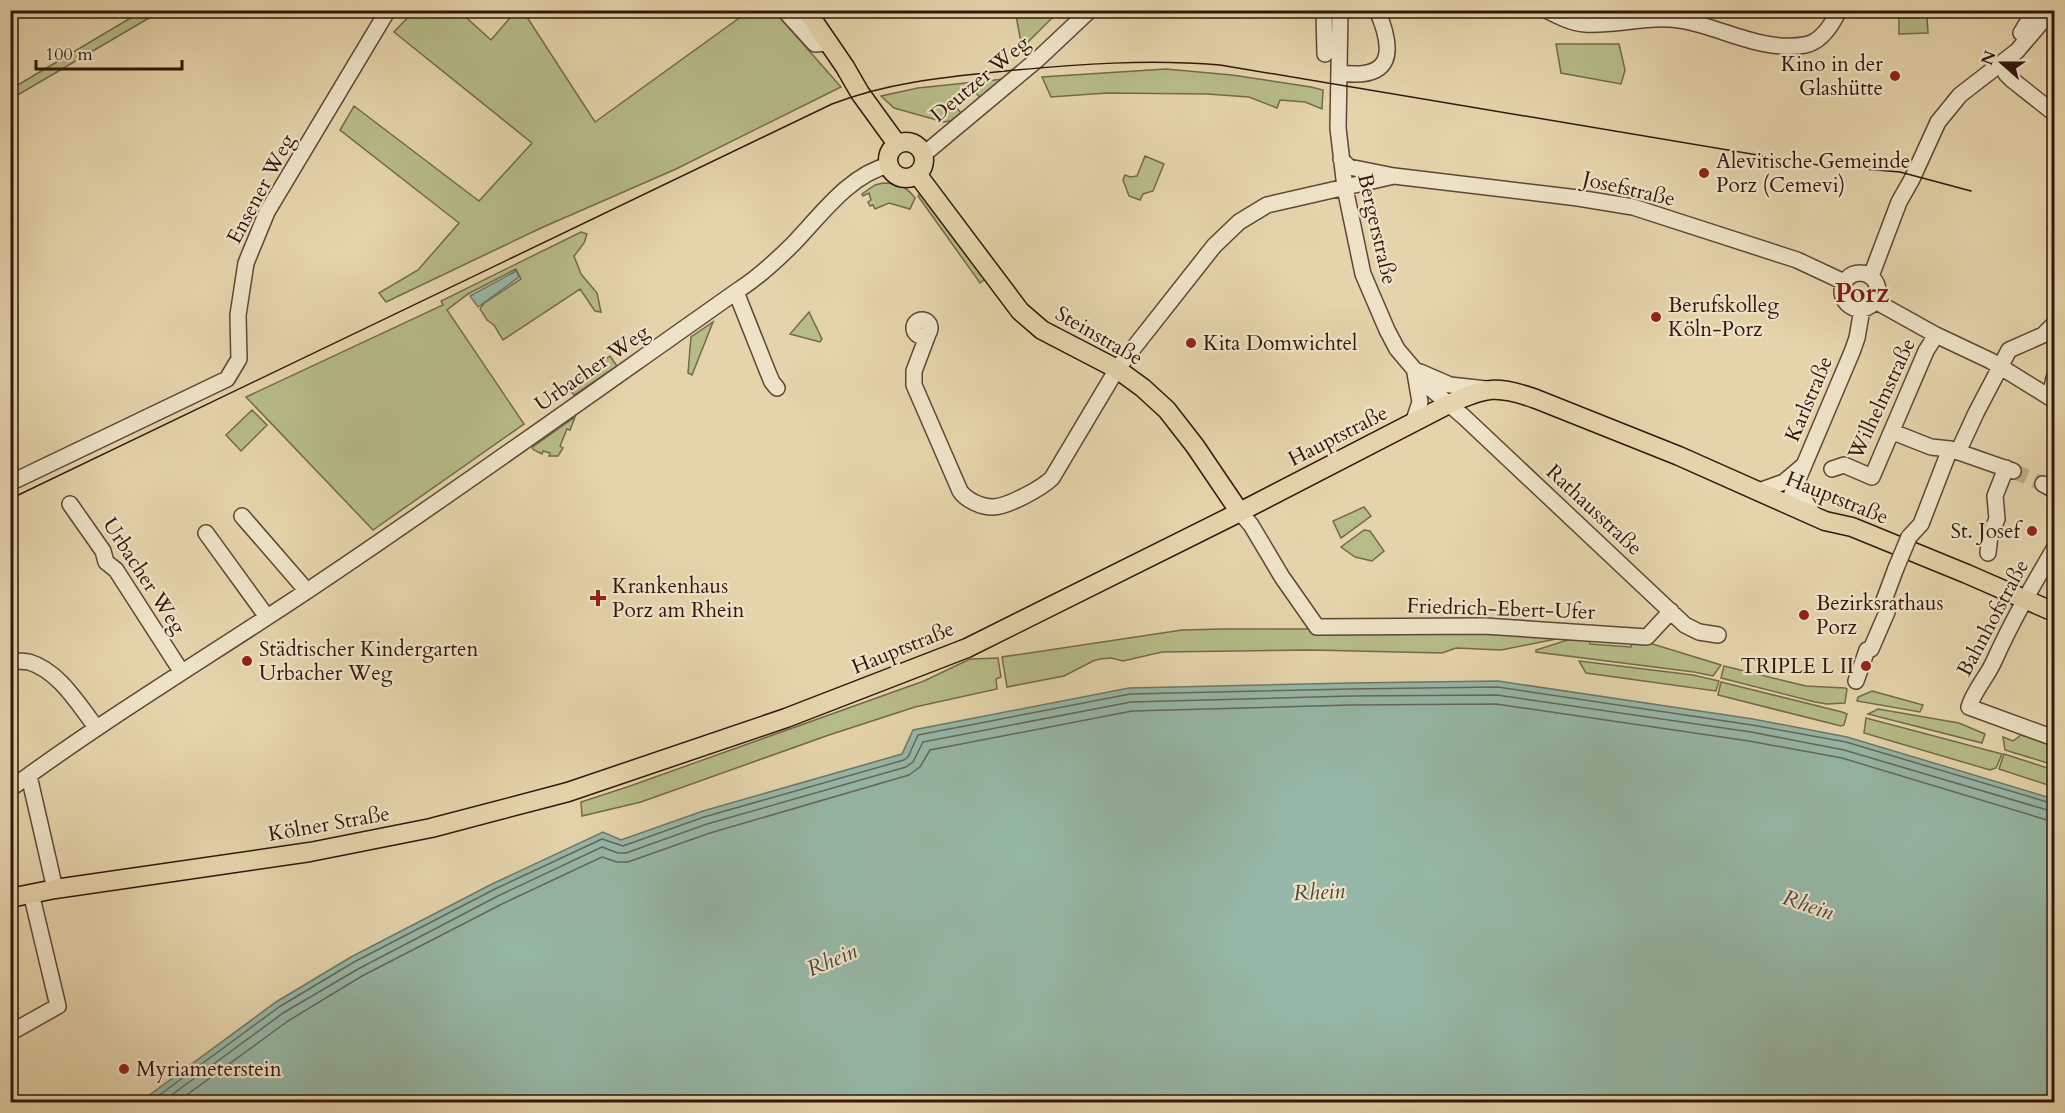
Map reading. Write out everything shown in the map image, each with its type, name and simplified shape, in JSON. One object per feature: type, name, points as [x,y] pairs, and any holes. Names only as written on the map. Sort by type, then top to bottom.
[{"type":"main road","points":[[806,10],[845,67],[863,83],[923,163],[917,174],[900,177],[891,170],[889,153],[910,147]]},
{"type":"main road","name":"Steinstraße","points":[[917,174],[1030,322],[1117,369],[1143,388],[1167,410],[1239,512]]},
{"type":"main road","name":"Hauptstraße","points":[[648,765],[786,718],[938,660],[1014,625],[1449,404],[1478,391],[1489,389],[1520,393],[1679,456],[1814,516],[1860,531],[1967,573],[2055,612]]},
{"type":"main road","name":"Kölner Straße","points":[[10,898],[55,889],[362,843],[491,813],[568,792],[648,765]]},
{"type":"street","name":"Ensener Weg","points":[[10,483],[205,391],[227,378],[234,370],[239,359],[238,315],[246,263],[267,212],[388,10]]},
{"type":"street","points":[[784,10],[815,44],[830,43]]},
{"type":"street","name":"Deutzer Weg","points":[[910,147],[1038,59],[1090,10]]},
{"type":"street","points":[[1324,10],[1325,54]]},
{"type":"street","name":"Bergerstraße","points":[[1340,10],[1338,124],[1345,188],[1358,255],[1368,290],[1397,349],[1430,388],[1449,404]]},
{"type":"street","points":[[1340,73],[1364,75],[1375,72],[1384,63],[1386,42],[1377,10]]},
{"type":"street","points":[[1546,10],[1565,19],[1585,24],[1651,18],[1683,20],[1776,47],[1807,45],[1823,35],[1833,23],[1839,10]]},
{"type":"street","points":[[1866,274],[1930,118],[1955,88],[2011,45],[2035,10]]},
{"type":"street","points":[[1866,274],[1938,122],[1960,95],[2002,63],[2027,40],[2048,10]]},
{"type":"street","points":[[2002,63],[2006,74],[2011,79],[2055,113]]},
{"type":"street","name":"Josefstraße","points":[[1341,159],[1349,166],[1394,176],[1578,198],[1633,207],[1797,260],[1844,282]]},
{"type":"street","name":"Urbacher Weg","points":[[10,789],[96,727],[307,591],[753,281],[848,188],[870,172],[889,165]]},
{"type":"street","name":"Josefstraße","points":[[928,334],[914,371],[914,385],[960,491],[969,500],[996,507],[1035,490],[1052,478],[1117,369],[1214,246],[1239,222],[1266,205],[1394,176]]},
{"type":"street","points":[[1855,273],[1866,274],[1878,286],[1878,294],[1875,301],[1867,308],[1855,309],[1845,301],[1842,288],[1844,282],[1855,273]]},
{"type":"street","points":[[736,292],[766,370],[777,388]]},
{"type":"street","points":[[1875,301],[2000,367],[2052,398],[2055,378]]},
{"type":"street","name":"Karlstraße","points":[[1788,503],[1857,338],[1862,309]]},
{"type":"street","points":[[1856,681],[1863,660],[1868,650],[1871,649],[1887,612],[1883,603],[1909,537],[1921,524],[1954,450],[2009,350],[2053,332]]},
{"type":"street","name":"Wilhelmstraße","points":[[1832,469],[1844,465],[1872,477],[1926,351],[1936,335]]},
{"type":"street","points":[[1415,370],[1443,384],[1489,389]]},
{"type":"street","points":[[1413,423],[1419,407],[1420,395],[1415,370]]},
{"type":"street","name":"Rathausstraße","points":[[1449,404],[1686,625],[1699,632],[1718,635]]},
{"type":"street","points":[[1893,432],[1931,447],[1954,450],[2010,470],[1995,496],[1998,519],[1990,535],[1988,553]]},
{"type":"street","points":[[1759,491],[1784,482],[1805,464]]},
{"type":"street","points":[[1798,480],[1801,494],[1814,516]]},
{"type":"street","name":"Urbacher Weg","points":[[70,504],[103,551],[106,562],[116,570],[181,671]]},
{"type":"street","name":"Steinstraße","points":[[1239,512],[1251,525],[1317,627]]},
{"type":"street","points":[[243,516],[307,591]]},
{"type":"street","points":[[206,533],[267,617]]},
{"type":"street","name":"Bahnhofstraße","points":[[2055,549],[1971,699],[1969,707],[2055,738]]},
{"type":"street","name":"Friedrich-Ebert-Ufer","points":[[1317,627],[1484,626],[1647,637],[1671,612]]},
{"type":"street","points":[[10,661],[28,662],[44,669],[64,686],[96,727]]},
{"type":"street","points":[[29,776],[55,889]]},
{"type":"street","points":[[10,1034],[58,1006],[31,893]]},
{"type":"green space","points":[[144,10],[161,11],[11,99],[11,89]]},
{"type":"green space","points":[[1015,10],[1059,10],[1059,11],[1022,48]]},
{"type":"green space","points":[[414,11],[459,11],[491,40],[516,11],[523,11],[595,122],[749,11],[774,11],[841,87],[676,169],[541,228],[386,302],[379,293],[418,270],[459,223],[340,130],[354,106],[479,201],[532,143],[394,32]]},
{"type":"green space","points":[[1927,17],[1928,33],[1899,34],[1899,18]]},
{"type":"green space","points":[[1556,44],[1619,44],[1625,70],[1621,84],[1561,73]]},
{"type":"green space","points":[[1166,69],[1232,75],[1323,90],[1322,109],[1305,102],[1280,100],[1277,108],[1249,97],[1207,94],[1107,93],[1051,97],[1042,77]]},
{"type":"green space","points":[[1004,79],[981,98],[967,85],[950,100],[961,113],[950,121],[944,122],[894,108],[881,96],[918,88]]},
{"type":"green space","points":[[1145,156],[1164,164],[1153,191],[1143,194],[1140,200],[1129,196],[1123,180],[1125,175],[1137,176]]},
{"type":"green space","points":[[883,183],[905,188],[915,198],[910,209],[889,203],[875,209],[873,205],[870,206],[869,193],[863,196],[862,194],[875,185]]},
{"type":"green space","points":[[921,193],[985,279],[980,283],[918,196]]},
{"type":"green space","points":[[581,232],[587,234],[584,243],[574,256],[581,274],[597,293],[601,312],[595,311],[580,289],[503,340],[480,309],[484,303],[521,279],[516,269],[468,294],[447,310],[524,424],[373,530],[246,397],[443,305],[441,301]]},
{"type":"green space","points":[[809,312],[822,339],[820,342],[790,334]]},
{"type":"green space","points":[[713,322],[692,375],[688,373],[691,337]]},
{"type":"green space","points":[[610,356],[617,366],[574,395],[567,386]]},
{"type":"green space","points":[[252,410],[267,425],[241,451],[226,435]]},
{"type":"green space","points":[[575,417],[570,430],[567,429],[560,446],[563,448],[558,456],[549,456],[550,453],[543,451],[542,454],[532,448],[534,446]]},
{"type":"green space","points":[[1364,507],[1371,516],[1341,538],[1333,521]]},
{"type":"green space","points":[[1364,530],[1370,531],[1384,551],[1372,561],[1355,557],[1341,547]]},
{"type":"green space","points":[[1182,630],[1435,630],[1561,638],[1501,650],[1456,648],[1442,653],[1312,650],[1162,652],[1123,661],[1111,658],[1100,659],[1064,676],[1007,687],[1002,657]]},
{"type":"green space","points":[[1580,636],[1590,636],[1590,644],[1631,647],[1632,641],[1646,642],[1721,665],[1713,676],[1536,652],[1536,650]]},
{"type":"green space","points":[[998,658],[1001,677],[996,679],[997,689],[915,707],[641,802],[582,816],[581,802],[924,681],[970,659]]},
{"type":"green space","points":[[1579,661],[1693,675],[1719,681],[1716,691],[1586,673]]},
{"type":"green space","points":[[1724,666],[1806,686],[1845,688],[1847,689],[1845,703],[1815,702],[1721,678]]},
{"type":"green space","points":[[1721,682],[1842,712],[1847,714],[1844,725],[1718,695]]},
{"type":"green space","points":[[1872,691],[1923,705],[1920,712],[1857,701],[1858,697]]},
{"type":"green space","points":[[1878,709],[1959,723],[1985,734],[1982,743],[1868,714]]},
{"type":"green space","points":[[1866,718],[2002,754],[1996,768],[1990,770],[1864,733]]},
{"type":"green space","points":[[2021,735],[2054,746],[2054,765],[2005,750],[2003,737],[2013,741]]},
{"type":"green space","points":[[2004,754],[2054,770],[2054,787],[1999,769]]},
{"type":"water","points":[[516,271],[519,277],[478,307],[470,296]]},
{"type":"water","name":"Rhein","points":[[1498,681],[1753,719],[1847,737],[2054,799],[2054,1102],[140,1102],[276,1002],[351,957],[492,884],[603,832],[621,840],[703,811],[902,754],[913,730],[1129,688]]},
{"type":"tunnel","points":[[2013,471],[2043,484]]},
{"type":"tram line","points":[[10,499],[832,104],[874,90],[939,78],[1086,64],[1166,62],[1220,65],[1818,165],[1900,172],[1971,191]]},
{"type":"tram line","points":[[2047,228],[2054,230]]},
{"type":"place","name":"Kino in der Glashütte","points":[[1895,76]]},
{"type":"place","name":"Alevitische Gemeinde Porz (Cemevi)","points":[[1704,173]]},
{"type":"place","name":"Berufskolleg Köln-Porz","points":[[1656,317]]},
{"type":"place","name":"Kita Domwichtel","points":[[1191,343]]},
{"type":"place","name":"St. Josef","points":[[2032,531]]},
{"type":"place","name":"Krankenhaus Porz am Rhein","points":[[598,598]]},
{"type":"place","name":"Bezirksrathaus Porz","points":[[1804,615]]},
{"type":"place","name":"Städtischer Kindergarten Urbacher Weg","points":[[247,661]]},
{"type":"place","name":"TRIPLE L II","points":[[1866,666]]},
{"type":"place","name":"Myriameterstein","points":[[124,1069]]},
{"type":"district","name":"Porz","points":[[1862,293]]}]
